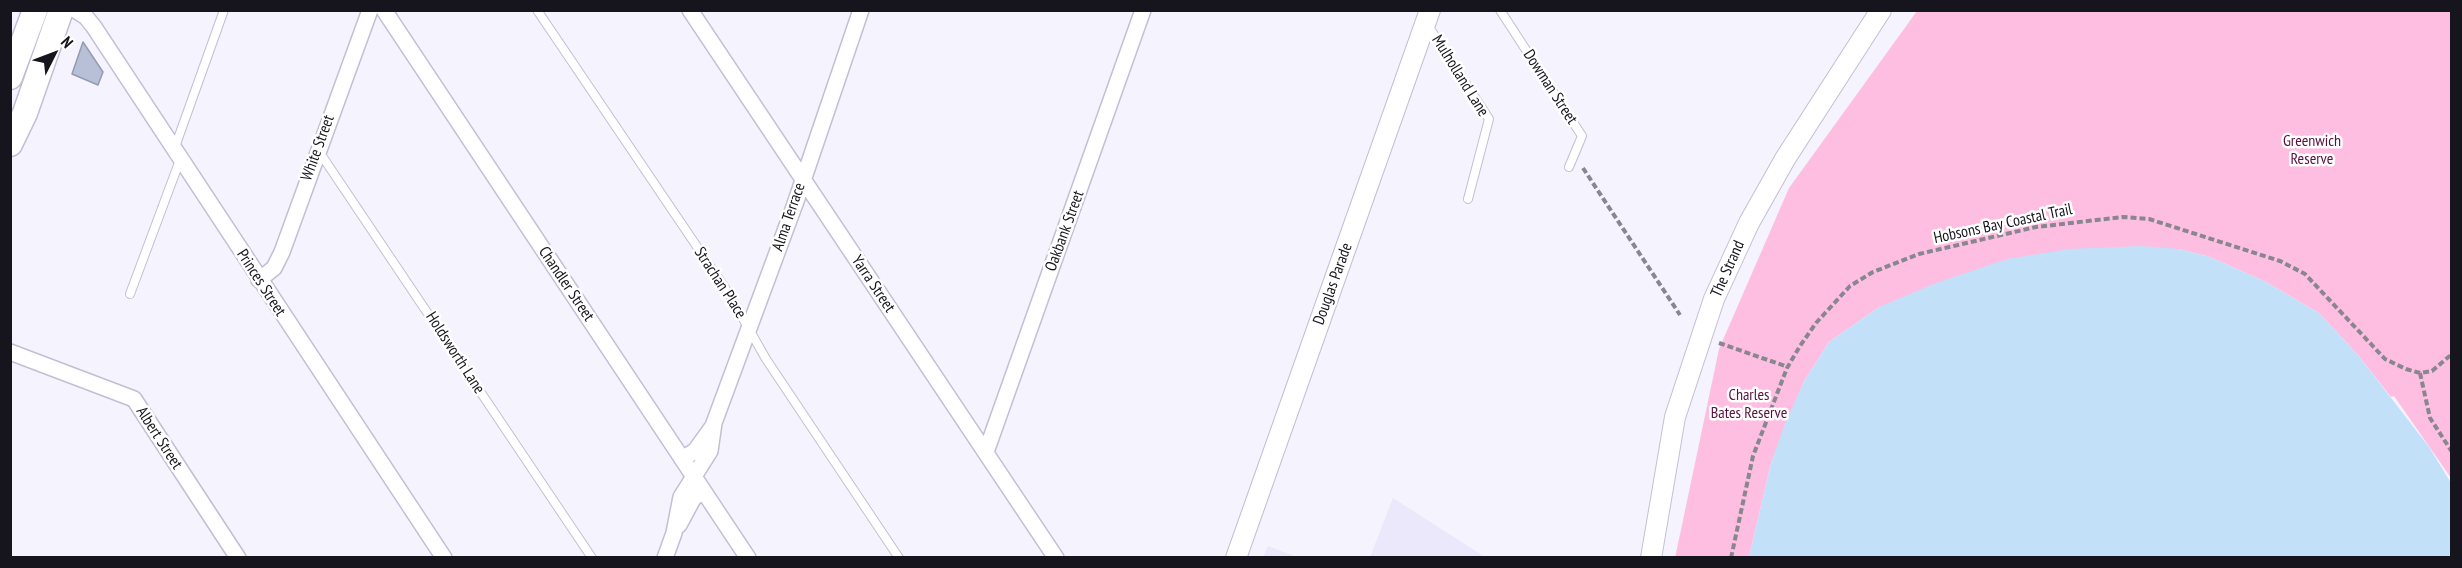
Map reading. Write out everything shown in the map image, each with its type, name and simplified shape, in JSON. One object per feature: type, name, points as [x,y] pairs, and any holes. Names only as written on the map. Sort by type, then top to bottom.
[{"type":"main road","points":[[10,77],[35,10]]},
{"type":"main road","points":[[10,144],[26,113],[61,10]]},
{"type":"street","name":"Princes Street","points":[[75,10],[86,17],[94,27],[444,558]]},
{"type":"street","name":"White Street","points":[[259,280],[274,268],[282,252],[370,10]]},
{"type":"street","name":"Chandler Street","points":[[384,10],[748,558]]},
{"type":"street","name":"Yarra Street","points":[[690,10],[1056,558]]},
{"type":"street","name":"Alma Terrace","points":[[682,459],[698,448],[714,423],[750,330],[861,10]]},
{"type":"street","name":"Oakbank Street","points":[[986,452],[1143,10]]},
{"type":"street","name":"The Strand","points":[[1651,558],[1675,417],[1714,299],[1749,223],[1785,159],[1881,10]]},
{"type":"street","name":"Douglas Parade","points":[[1236,558],[1428,17]]},
{"type":"street","name":"Albert Street","points":[[10,352],[134,399],[238,558]]},
{"type":"street","name":"Alma Terrace","points":[[665,558],[674,532],[680,500],[710,451],[714,423]]},
{"type":"street","name":"Alma Terrace","points":[[674,532],[693,499],[703,490]]},
{"type":"lane","points":[[130,294],[224,10]]},
{"type":"lane","name":"Strachan Place","points":[[537,10],[729,294],[766,359],[899,558]]},
{"type":"lane","name":"Dowman Street","points":[[1500,10],[1582,136],[1569,167]]},
{"type":"lane","name":"Mulholland Lane","points":[[1428,17],[1489,119],[1468,199]]},
{"type":"lane","name":"Holdsworth Lane","points":[[318,149],[592,558]]},
{"type":"path","points":[[1574,155],[1680,315]]},
{"type":"path","name":"Hobsons Bay Coastal Trail","points":[[1731,558],[1753,456],[1788,366],[1816,323],[1850,286],[1873,272],[1920,254],[2004,234],[2079,220],[2123,217],[2149,219],[2193,231],[2280,261],[2305,274],[2385,360],[2420,373]]},
{"type":"path","points":[[1715,341],[1788,366]]},
{"type":"path","points":[[2451,354],[2432,371],[2420,373],[2430,418],[2451,452]]},
{"type":"shaded area","points":[[1393,498],[1485,557],[1370,557]]},
{"type":"shaded area","points":[[1268,546],[1297,557],[1263,557]]},
{"type":"green space","name":"Greenwich Reserve","points":[[1917,11],[2451,11],[2451,478],[2394,396],[2391,397],[2357,354],[2319,313],[2266,282],[2210,257],[2179,249],[1879,307],[1829,342],[1804,381],[1771,463],[1749,557],[1675,558],[1719,349],[1789,188]]},
{"type":"water","points":[[2142,246],[2179,249],[2210,257],[2266,282],[2319,313],[2357,354],[2429,447],[2451,483],[2451,557],[1749,557],[1771,463],[1785,424],[1804,381],[1829,342],[1879,307],[1936,283],[2007,259],[2069,249]]},
{"type":"building","points":[[83,42],[103,72],[98,85],[72,74]]},
{"type":"park label","name":"Charles Bates Reserve","points":[[1749,404]]}]
